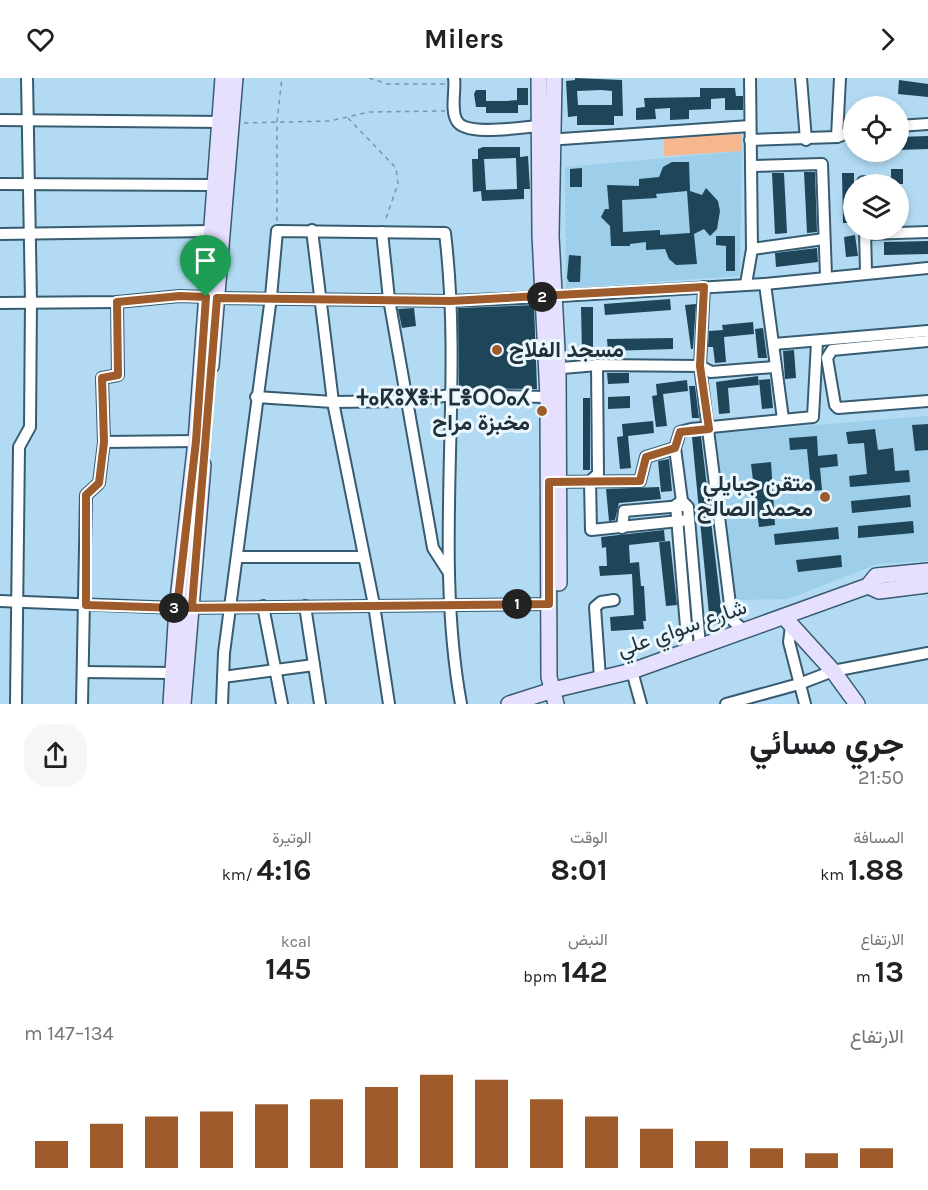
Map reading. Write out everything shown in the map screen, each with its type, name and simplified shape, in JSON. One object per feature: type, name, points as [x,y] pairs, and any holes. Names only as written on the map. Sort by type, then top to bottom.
[{"type":"main road","points":[[171,704],[173,673],[184,607],[211,297],[225,122],[223,78]]},
{"type":"main road","points":[[183,704],[184,607],[196,441],[211,297],[213,185],[235,78]]},
{"type":"main road","points":[[539,78],[545,135],[546,236],[552,369],[559,676],[554,697]]},
{"type":"main road","points":[[545,135],[554,78]]},
{"type":"main road","points":[[552,369],[548,397],[554,482],[549,604],[549,677],[554,697]]},
{"type":"main road","name":"شارع سواي علي","points":[[509,704],[554,697],[600,678],[632,671],[745,631],[787,622],[868,586],[876,576],[928,571]]},
{"type":"main road","name":"شارع سواي علي","points":[[868,586],[879,591],[928,585]]},
{"type":"main road","points":[[787,622],[833,671],[857,704]]},
{"type":"street","points":[[16,704],[19,447],[30,427],[31,301],[27,78]]},
{"type":"street","points":[[746,284],[752,249],[750,78]]},
{"type":"street","points":[[801,78],[806,140]]},
{"type":"street","points":[[837,136],[840,78]]},
{"type":"street","points":[[454,80],[456,120],[464,127],[476,130],[545,135],[750,126]]},
{"type":"street","points":[[0,120],[225,122]]},
{"type":"street","points":[[909,125],[928,124]]},
{"type":"street","points":[[750,140],[806,140],[843,134]]},
{"type":"street","points":[[752,166],[822,164],[826,276]]},
{"type":"street","points":[[0,184],[213,185]]},
{"type":"street","points":[[312,230],[333,402],[374,605],[389,704]]},
{"type":"street","points":[[222,704],[230,606],[271,297],[277,231],[312,230],[445,233],[451,301],[449,573],[453,654],[461,704]]},
{"type":"street","points":[[0,234],[211,231]]},
{"type":"street","points":[[382,232],[389,299],[433,548],[449,573]]},
{"type":"street","points":[[909,232],[928,232]]},
{"type":"street","points":[[752,249],[824,239]]},
{"type":"street","points":[[866,240],[866,272]]},
{"type":"street","points":[[0,303],[117,302],[180,296],[451,301],[765,284],[866,272],[928,268]]},
{"type":"street","points":[[765,284],[774,344],[774,367],[783,419]]},
{"type":"street","points":[[704,287],[700,366],[732,620],[745,631]]},
{"type":"street","points":[[82,704],[86,605],[86,495],[99,483],[104,442],[102,378],[118,375],[117,302]]},
{"type":"street","points":[[774,344],[928,331]]},
{"type":"street","points":[[928,341],[832,350],[827,358],[835,405],[838,408],[928,401]]},
{"type":"street","points":[[694,649],[689,520],[682,504],[675,448],[680,432],[813,417],[817,342]]},
{"type":"street","points":[[552,369],[597,364],[700,366],[711,372],[774,367]]},
{"type":"street","points":[[597,364],[598,474],[590,481],[591,531],[689,520]]},
{"type":"street","points":[[256,397],[333,402],[407,401],[451,395],[548,397]]},
{"type":"street","points":[[104,442],[196,441]]},
{"type":"street","points":[[554,482],[640,481],[646,457],[675,448]]},
{"type":"street","points":[[622,528],[624,511],[682,504]]},
{"type":"street","points":[[682,504],[676,521],[694,649]]},
{"type":"street","points":[[238,557],[364,557]]},
{"type":"street","points":[[600,678],[593,615],[597,604],[614,600]]},
{"type":"street","points":[[0,601],[184,607],[549,604]]},
{"type":"street","points":[[263,606],[282,704]]},
{"type":"street","points":[[305,606],[320,704]]},
{"type":"street","points":[[787,622],[789,642],[805,704]]},
{"type":"street","points":[[726,704],[799,684],[833,671],[928,653]]},
{"type":"street","points":[[223,677],[314,666]]},
{"type":"street","points":[[632,671],[641,704]]},
{"type":"street","points":[[83,672],[173,673]]},
{"type":"path","points":[[277,231],[277,121],[282,78]]},
{"type":"path","points":[[369,78],[388,84],[415,86],[454,80]]},
{"type":"path","points":[[225,122],[329,121],[369,112],[455,111]]},
{"type":"path","points":[[348,117],[396,168],[398,184],[382,232]]},
{"type":"shaded area","points":[[741,134],[742,151],[664,156],[664,137]]},
{"type":"shaded area","points":[[742,151],[740,276],[566,288],[565,167]]},
{"type":"shaded area","name":"متقن جبايلي محمد الصالح","points":[[928,416],[928,561],[878,564],[788,599],[733,600],[716,433]]},
{"type":"building","points":[[575,78],[622,80],[623,116],[614,116],[614,125],[577,125],[577,116],[568,117],[566,81],[575,80]],"holes":[[[577,91],[612,91],[612,105],[578,105]]]},
{"type":"building","points":[[899,80],[928,84],[928,97],[898,94]]},
{"type":"building","points":[[517,88],[528,88],[528,105],[518,105],[518,113],[486,113],[486,107],[476,107],[474,94],[476,90],[486,90],[486,101],[506,101],[517,100]]},
{"type":"building","points":[[700,88],[735,88],[736,96],[743,96],[743,110],[725,110],[725,98],[711,99],[711,109],[689,110],[689,119],[670,120],[670,108],[655,109],[656,119],[636,120],[636,108],[645,107],[644,98],[700,97]]},
{"type":"building","points":[[928,136],[928,149],[909,150],[909,137]]},
{"type":"building","points":[[520,147],[520,157],[528,156],[530,189],[524,189],[524,199],[482,201],[481,191],[473,192],[472,159],[478,159],[478,149]],"holes":[[[516,158],[517,189],[486,190],[484,159]]]},
{"type":"building","points":[[672,162],[689,162],[690,191],[702,195],[706,188],[718,201],[720,211],[717,229],[710,236],[704,229],[694,234],[697,264],[676,265],[669,259],[665,249],[646,250],[646,242],[630,244],[630,246],[611,246],[610,226],[601,217],[605,209],[609,209],[607,185],[639,186],[639,179],[659,177],[663,167]],"holes":[[[687,191],[690,233],[660,235],[660,230],[623,232],[622,200],[657,198],[656,194]]]},
{"type":"building","points":[[582,168],[582,187],[570,187],[570,169]]},
{"type":"building","points":[[891,169],[903,169],[903,174],[891,174]]},
{"type":"building","points":[[804,172],[815,172],[817,232],[807,233]]},
{"type":"building","points":[[772,173],[784,173],[787,233],[775,234]]},
{"type":"building","points":[[842,173],[854,173],[843,174],[843,223]]},
{"type":"building","points":[[716,236],[735,236],[735,271],[726,271],[726,246],[716,245]]},
{"type":"building","points":[[844,240],[856,240],[858,256],[846,257]]},
{"type":"building","points":[[928,241],[928,254],[884,255],[884,242]]},
{"type":"building","points":[[817,248],[818,262],[776,267],[775,253]]},
{"type":"building","points":[[569,255],[581,256],[580,282],[569,282],[567,278]]},
{"type":"building","points":[[670,299],[671,310],[605,315],[604,304]]},
{"type":"building","points":[[696,304],[693,349],[691,349],[685,305]]},
{"type":"building","name":"مسجد الفلاح","points":[[534,305],[537,389],[459,388],[458,308]]},
{"type":"building","points":[[581,307],[593,307],[593,352],[582,352]]},
{"type":"building","points":[[414,308],[416,326],[402,328],[398,309]]},
{"type":"building","points":[[753,322],[754,334],[724,337],[726,362],[715,363],[713,347],[708,347],[709,331],[723,330],[722,325]]},
{"type":"building","points":[[763,328],[767,358],[758,358],[755,329]]},
{"type":"building","points":[[673,338],[673,349],[608,351],[607,339]]},
{"type":"building","points":[[794,350],[796,378],[785,379],[783,351]]},
{"type":"building","points":[[607,373],[629,373],[629,383],[608,384]]},
{"type":"building","points":[[758,376],[759,385],[728,388],[730,413],[719,414],[716,382]]},
{"type":"building","points":[[770,379],[773,408],[762,409],[759,380]]},
{"type":"building","points":[[687,380],[688,391],[663,394],[667,426],[656,427],[652,396],[657,395],[656,384]]},
{"type":"building","points":[[689,386],[695,386],[699,418],[692,418]]},
{"type":"building","points":[[630,396],[630,408],[608,409],[608,397]]},
{"type":"building","points":[[583,398],[590,398],[590,470],[583,470]]},
{"type":"building","points":[[653,421],[654,433],[628,436],[631,468],[620,469],[617,437],[623,436],[622,424]]},
{"type":"building","points":[[928,424],[928,450],[915,451],[912,425]]},
{"type":"building","points":[[875,429],[878,450],[893,448],[895,471],[909,470],[910,482],[850,487],[849,476],[867,474],[864,443],[848,444],[846,432]]},
{"type":"building","points":[[701,436],[723,623],[710,625],[692,437]]},
{"type":"building","points":[[817,436],[818,456],[837,454],[838,466],[820,468],[822,490],[794,493],[793,481],[810,480],[807,449],[790,450],[789,438]]},
{"type":"building","points":[[669,459],[672,491],[661,492],[658,461]]},
{"type":"building","points":[[771,462],[775,525],[759,527],[751,464]]},
{"type":"building","points":[[659,487],[661,499],[619,503],[615,520],[609,521],[606,489]]},
{"type":"building","points":[[910,495],[911,507],[852,513],[851,501]]},
{"type":"building","points":[[913,521],[914,533],[858,538],[858,526]]},
{"type":"building","points":[[838,527],[839,539],[775,545],[774,534]]},
{"type":"building","points":[[664,530],[665,541],[629,545],[630,563],[639,562],[641,586],[644,586],[646,621],[643,621],[644,629],[611,631],[610,617],[634,615],[632,574],[600,576],[599,566],[607,566],[606,547],[602,548],[601,537]]},
{"type":"building","points":[[670,541],[677,605],[666,606],[659,542]]},
{"type":"building","points":[[841,555],[842,567],[798,572],[796,560]]},
{"type":"place","name":"مسجد الفلاح","points":[[497,350]]},
{"type":"place","name":"ⵜⴰⴽⵓⵅⴻⵜ ⵎⴻⵔⵔⴰⵃ مخبزة مراح","points":[[542,411]]},
{"type":"place","name":"متقن جبايلي محمد الصالح","points":[[825,497]]},
{"type":"route","points":[[206,297],[180,296],[117,302],[118,375],[102,378],[104,442],[99,483],[86,495],[86,605],[177,608],[192,606],[217,298],[451,301],[704,287],[700,366],[709,429],[691,429],[680,432],[675,448],[646,457],[640,481],[549,482],[549,604],[192,606],[177,608],[196,441],[206,297]]}]
